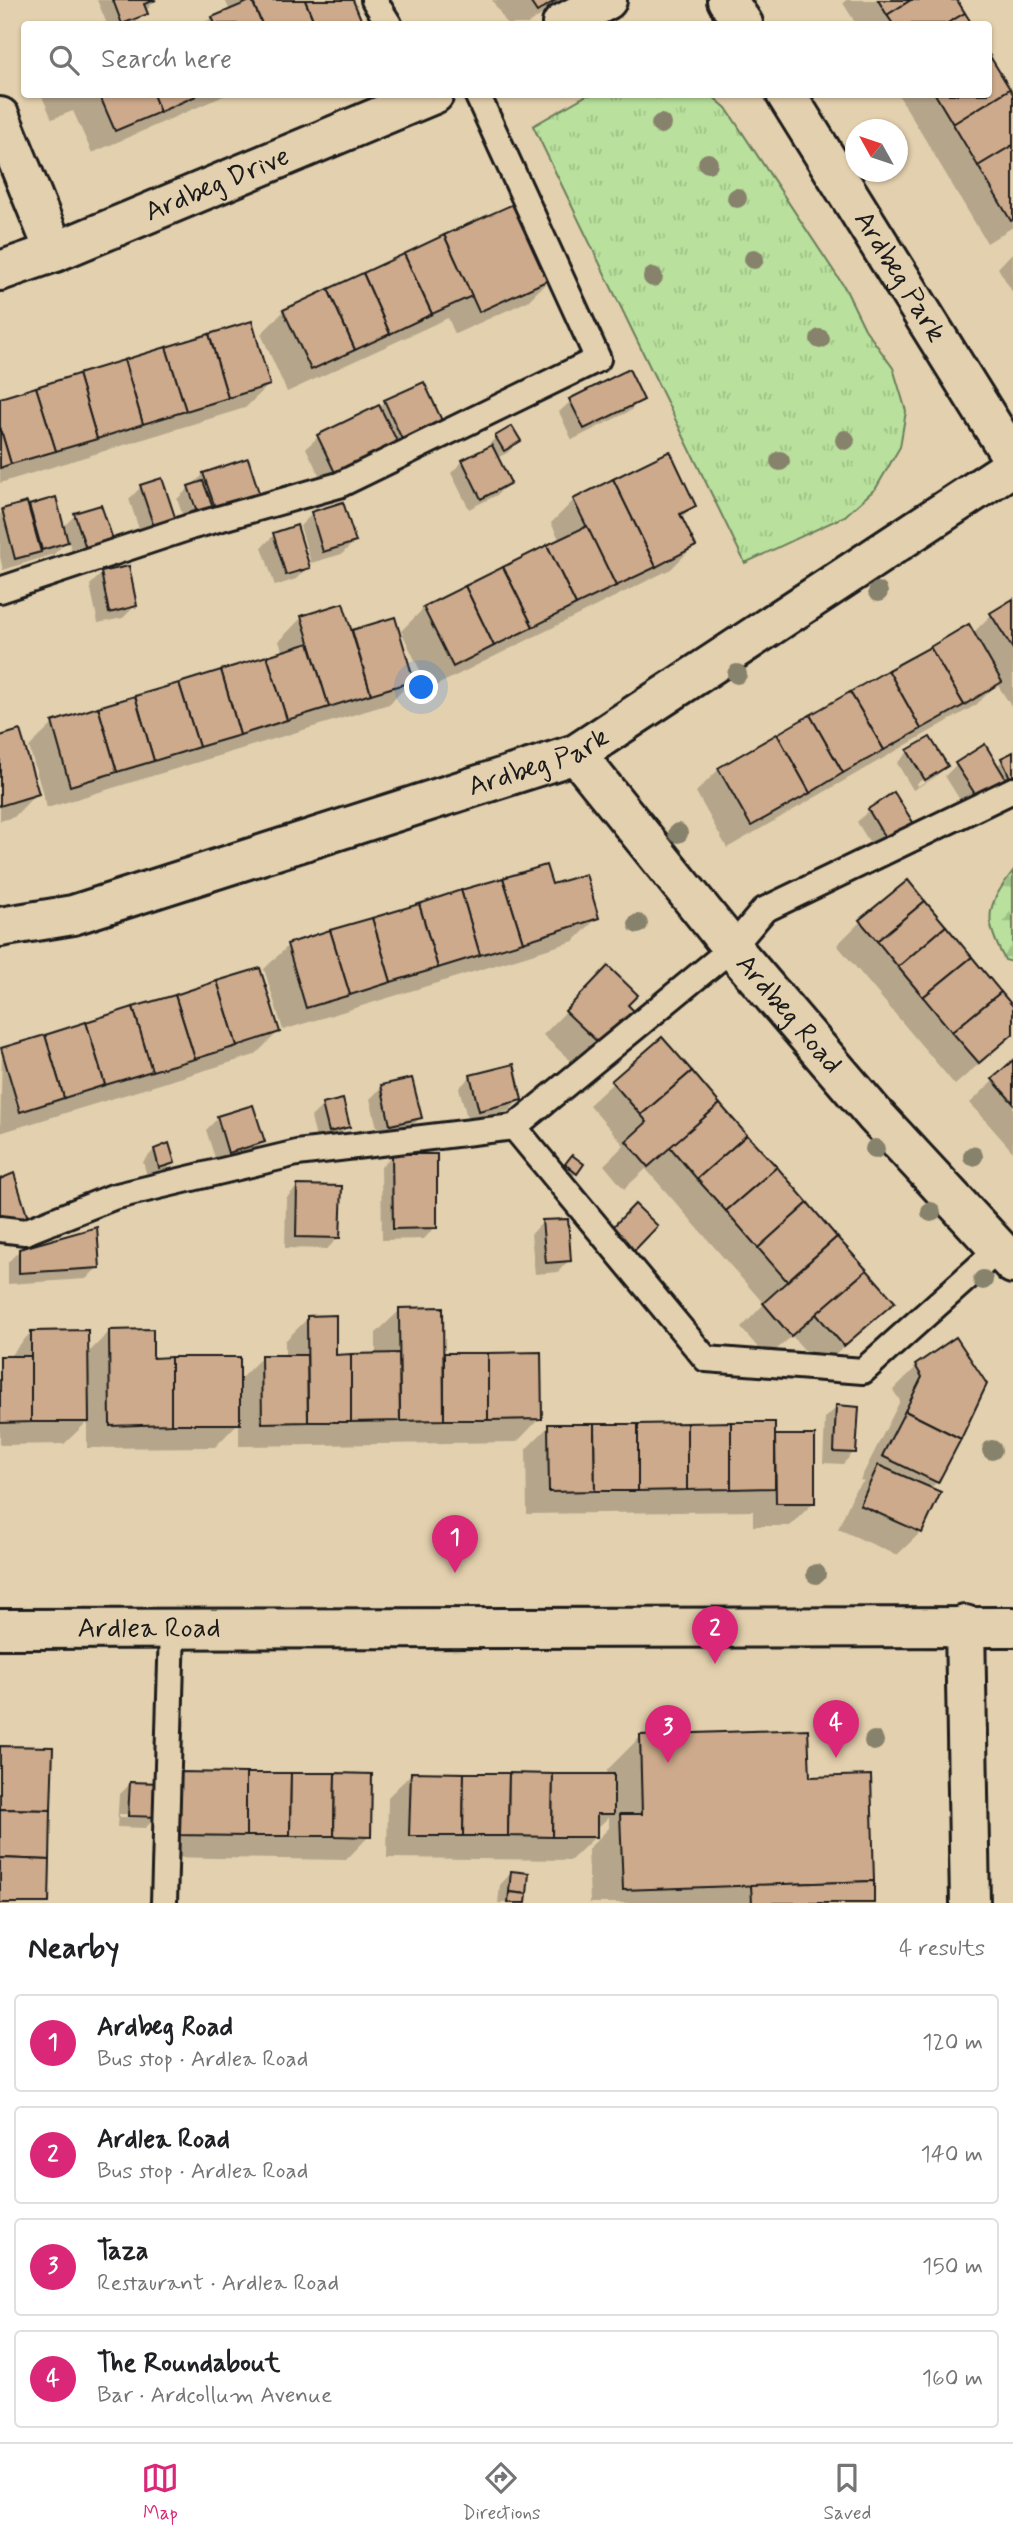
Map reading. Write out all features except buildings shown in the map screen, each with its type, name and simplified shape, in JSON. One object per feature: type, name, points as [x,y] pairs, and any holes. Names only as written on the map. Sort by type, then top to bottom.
[{"type":"street","points":[[568,21],[607,0]]},
{"type":"street","points":[[727,0],[741,21]]},
{"type":"street","name":"Ardbeg Drive","points":[[0,271],[55,252],[426,98]]},
{"type":"street","name":"Ardbeg Park","points":[[788,98],[1013,459]]},
{"type":"street","points":[[0,117],[55,252]]},
{"type":"street","name":"Ardbeg Park","points":[[0,927],[73,915],[576,754],[1013,466]]},
{"type":"street","name":"Ardbeg Road","points":[[576,754],[732,947],[874,1114],[1006,1257]]},
{"type":"street","points":[[965,1625],[970,1903]]},
{"type":"street","name":"Ardlea Road","points":[[0,1629],[1013,1627]]},
{"type":"lane","points":[[374,0],[387,21]]},
{"type":"lane","points":[[0,590],[190,527],[339,485],[598,359],[479,98]]},
{"type":"lane","points":[[0,1229],[25,1232],[113,1197],[297,1153],[514,1127],[732,947],[764,910],[1013,790]]},
{"type":"lane","points":[[514,1127],[706,1359],[863,1371],[1006,1257]]},
{"type":"lane","points":[[164,1903],[172,1628]]},
{"type":"green space","points":[[582,98],[714,98],[726,108],[845,288],[865,329],[893,368],[906,411],[900,447],[876,488],[845,516],[745,563],[533,126]]},
{"type":"green space","points":[[1013,871],[1013,962],[1005,960],[998,946],[993,934],[991,914],[997,894]]},
{"type":"place","name":"Ardbeg Road","points":[[455,1573]]},
{"type":"place","name":"Ardlea Road","points":[[715,1664]]},
{"type":"place","name":"The Roundabout","points":[[836,1758]]},
{"type":"place","name":"Taza","points":[[668,1763]]}]
